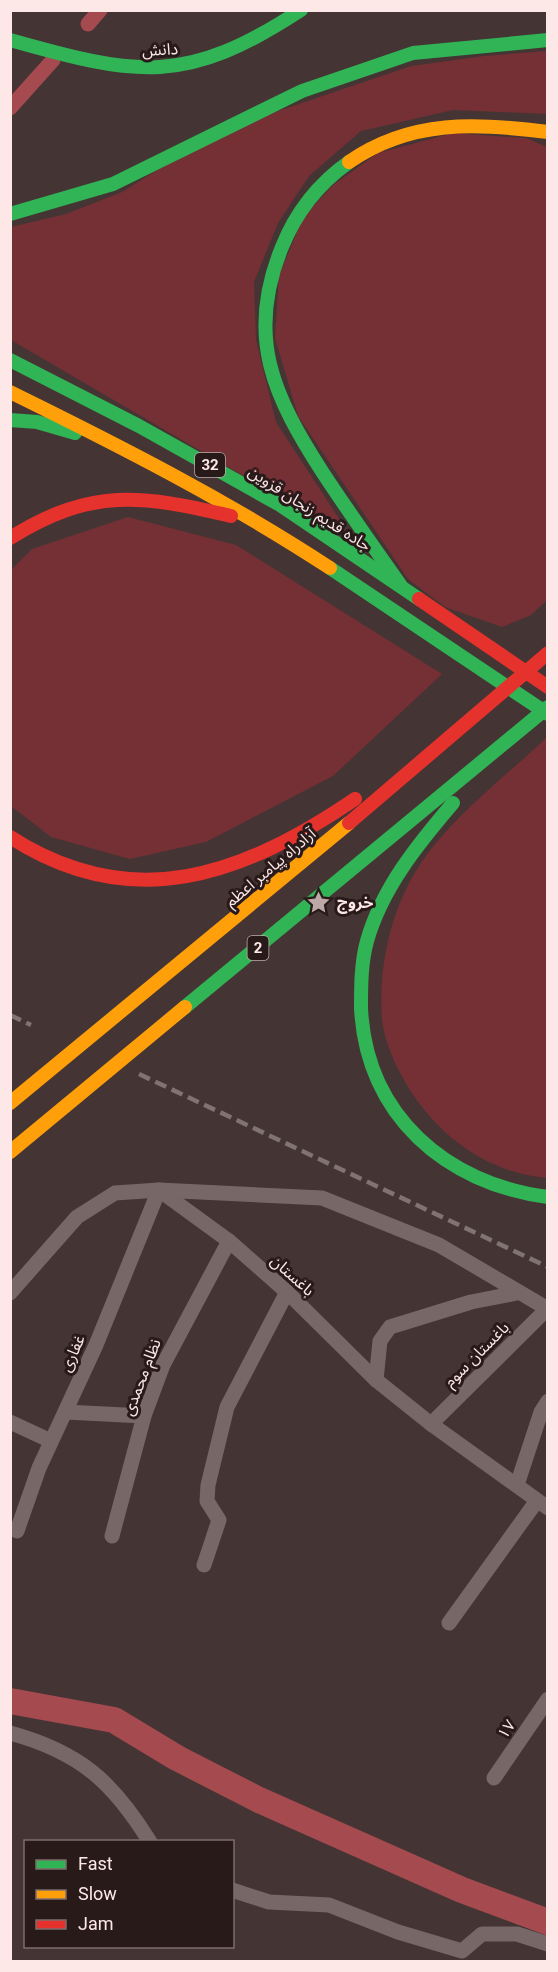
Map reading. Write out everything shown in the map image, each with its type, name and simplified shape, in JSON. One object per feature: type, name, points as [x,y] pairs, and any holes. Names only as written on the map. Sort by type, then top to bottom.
[{"type":"main road","name":"دانش","points":[[10,40],[79,59],[128,66],[171,68],[222,55],[265,34],[301,10]]},
{"type":"main road","points":[[10,214],[113,184],[302,92],[413,53],[548,40]]},
{"type":"main road","points":[[401,586],[331,487],[288,416],[272,377],[266,340],[266,310],[271,278],[281,247],[295,218],[314,191],[336,169],[362,151],[388,139],[453,126],[498,125],[548,132]]},
{"type":"main road","name":"جاده قدیم زنجان قزوین","points":[[10,360],[139,426],[280,505],[548,687]]},
{"type":"main road","name":"32","points":[[10,392],[126,448],[263,524],[548,714]]},
{"type":"main road","points":[[10,420],[37,422],[126,448]]},
{"type":"main road","points":[[10,538],[34,521],[75,505],[121,496],[175,502],[263,524]]},
{"type":"main road","name":"آزادراه پیامبر اعظم","points":[[10,1103],[548,653]]},
{"type":"main road","name":"2","points":[[10,1152],[548,707]]},
{"type":"main road","points":[[10,837],[39,856],[81,873],[132,879],[180,876],[229,866],[278,847],[442,744]]},
{"type":"main road","points":[[506,744],[420,840],[380,909],[367,943],[360,1008],[364,1035],[379,1086],[409,1128],[451,1166],[508,1192],[548,1197]]},
{"type":"street","name":"باغستان","points":[[159,1190],[228,1241],[287,1292],[376,1380],[431,1424],[542,1505]]},
{"type":"street","points":[[10,1293],[77,1217],[115,1193],[159,1190],[322,1198],[439,1245],[547,1309]]},
{"type":"street","name":"غفاری","points":[[17,1531],[51,1442],[96,1345],[159,1190]]},
{"type":"street","name":"نظام محمدی","points":[[112,1536],[144,1416],[163,1365],[184,1321],[228,1241]]},
{"type":"street","points":[[204,1565],[219,1520],[207,1501],[208,1485],[227,1407],[287,1292]]},
{"type":"street","points":[[376,1380],[380,1341],[390,1327],[471,1302],[518,1293]]},
{"type":"street","name":"باغستان سوم","points":[[431,1424],[547,1309]]},
{"type":"street","points":[[517,1485],[545,1409]]},
{"type":"street","points":[[65,1412],[144,1416]]},
{"type":"street","points":[[10,1422],[51,1442]]},
{"type":"street","points":[[449,1623],[542,1505]]},
{"type":"street","name":"۱۷","points":[[494,1778],[545,1710]]},
{"type":"street","points":[[10,1733],[60,1751],[93,1770],[127,1804],[149,1840]]},
{"type":"street","points":[[234,1891],[269,1902],[328,1905],[398,1932],[462,1951],[482,1934],[517,1934],[548,1944]]},
{"type":"shaded area","points":[[547,51],[547,114],[453,110],[361,131],[309,176],[278,223],[254,282],[256,340],[276,422],[353,540],[11,340],[11,227],[66,214],[122,192],[222,130],[411,66],[484,56]]},
{"type":"shaded area","points":[[453,133],[526,138],[547,147],[547,600],[531,615],[502,627],[445,607],[408,579],[298,416],[275,338],[279,276],[303,217],[333,185],[378,153]]},
{"type":"shaded area","points":[[128,517],[236,545],[442,674],[333,776],[206,842],[130,859],[51,837],[11,806],[11,570],[32,549]]},
{"type":"shaded area","points":[[548,738],[547,1178],[500,1167],[479,1157],[442,1129],[425,1111],[411,1092],[388,1046],[382,1020],[381,1000],[385,959],[394,918],[421,863],[464,813]]},
{"type":"waterway","points":[[88,24],[100,10]]},
{"type":"waterway","points":[[10,108],[53,60]]},
{"type":"waterway","points":[[10,1701],[114,1720],[177,1758],[259,1800],[462,1890],[548,1922]]},
{"type":"railway","points":[[10,1015],[31,1025]]},
{"type":"railway","points":[[139,1074],[548,1267]]},
{"type":"traffic: fast","points":[[10,40],[93,61],[128,66],[160,67],[192,62],[225,52],[260,35],[301,10]]},
{"type":"traffic: fast","points":[[10,214],[113,184],[302,91],[413,53],[548,40]]},
{"type":"traffic: fast","points":[[349,162],[318,189],[301,211],[288,234],[271,279],[266,310],[266,338],[270,365],[291,418],[323,473],[401,586]]},
{"type":"traffic: fast","points":[[10,360],[139,426],[280,505],[419,599]]},
{"type":"traffic: fast","points":[[10,420],[37,422],[75,433]]},
{"type":"traffic: fast","points":[[330,568],[548,714]]},
{"type":"traffic: fast","points":[[185,1007],[548,707]]},
{"type":"traffic: fast","points":[[453,803],[402,868],[382,903],[367,941],[362,975],[361,1008],[366,1046],[378,1081],[395,1111],[418,1138],[445,1160],[476,1177],[511,1190],[548,1197]]},
{"type":"traffic: slow","points":[[349,162],[372,148],[420,131],[470,126],[548,132]]},
{"type":"traffic: slow","points":[[10,392],[173,475],[330,568]]},
{"type":"traffic: slow","points":[[10,1103],[349,823]]},
{"type":"traffic: slow","points":[[10,1152],[185,1007]]},
{"type":"traffic: jam","points":[[10,538],[66,510],[92,503],[118,500],[170,503],[231,516]]},
{"type":"traffic: jam","points":[[419,599],[548,687]]},
{"type":"traffic: jam","points":[[349,823],[548,653]]},
{"type":"traffic: jam","points":[[10,837],[56,861],[100,875],[144,880],[187,876],[229,865],[271,848],[313,826],[355,799]]},
{"type":"place","name":"خروج","points":[[319,902]]}]
